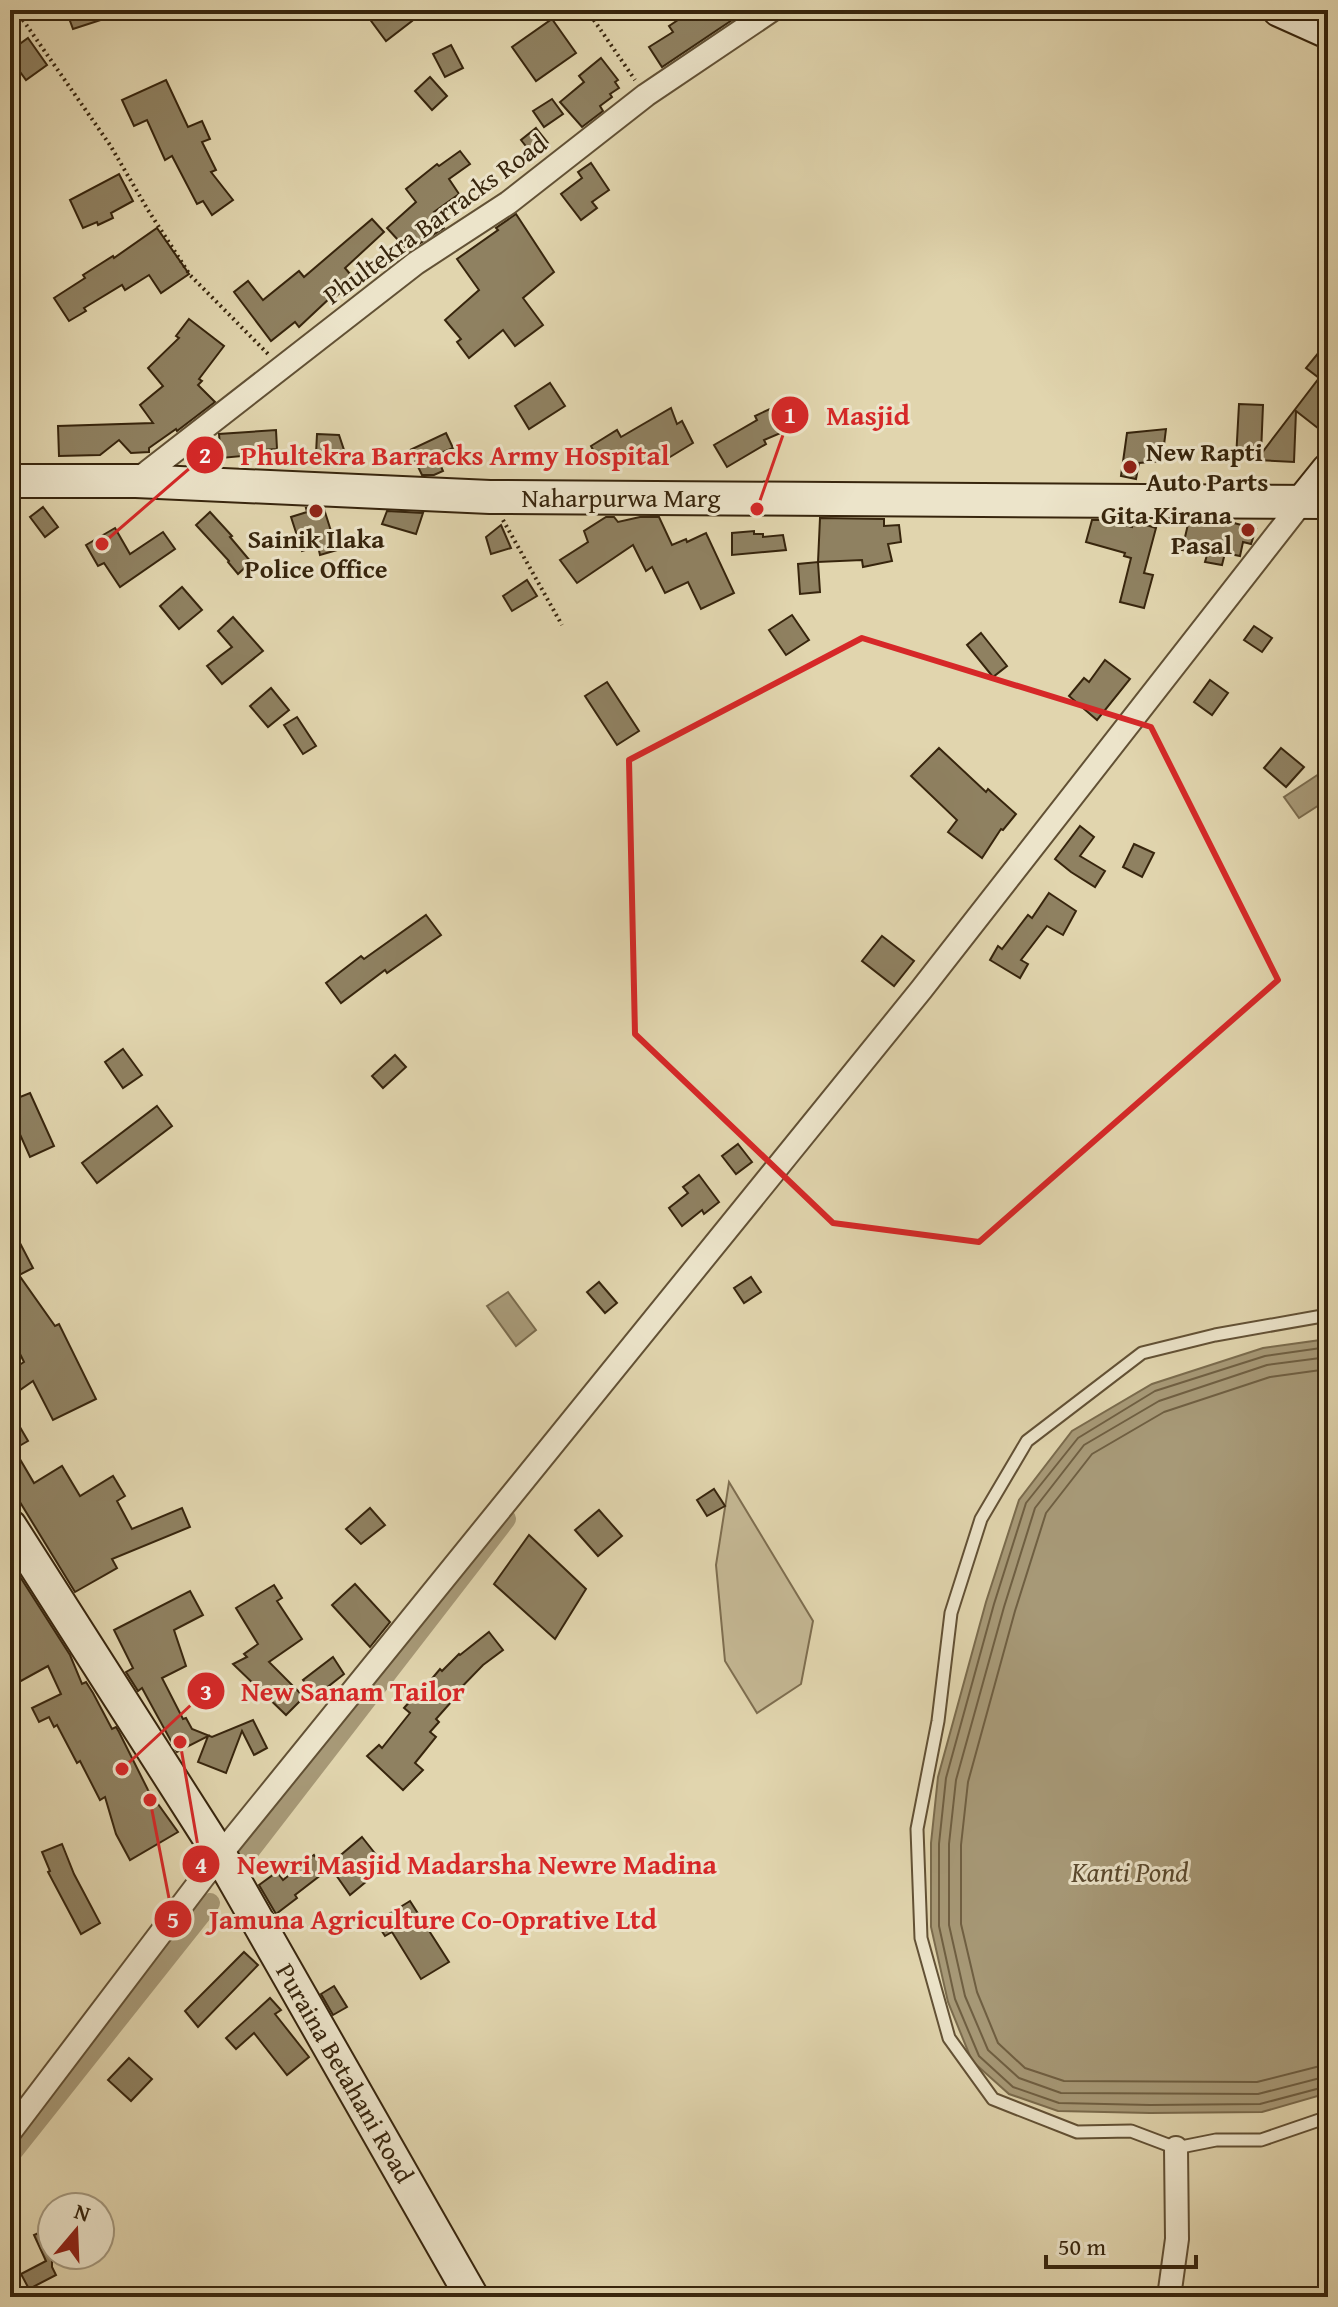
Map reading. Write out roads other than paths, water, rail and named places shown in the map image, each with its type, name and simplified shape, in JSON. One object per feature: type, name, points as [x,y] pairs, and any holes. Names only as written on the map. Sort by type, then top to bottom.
[{"type":"main road","points":[[1279,10],[1328,32]]},
{"type":"main road","points":[[1316,501],[1328,470]]},
{"type":"main road","name":"Naharpurwa Marg","points":[[10,481],[136,481],[490,497],[1316,501]]},
{"type":"main road","name":"Puraina Betahani Road","points":[[10,1526],[220,1855],[472,2297]]},
{"type":"street","name":"Phultekra Barracks Road","points":[[136,481],[416,263],[508,203],[646,95],[772,10]]},
{"type":"street","points":[[10,2132],[220,1855],[1316,501]]},
{"type":"street","points":[[1169,2297],[1177,2239],[1176,2148]]},
{"type":"lane","points":[[1328,1315],[1215,1335],[1142,1353],[1027,1441],[981,1519],[951,1613],[938,1721],[917,1829],[921,1938],[949,2038],[993,2099],[1077,2132],[1131,2131],[1176,2148],[1216,2140],[1261,2140],[1328,2117]]},
{"type":"water","points":[[1328,768],[1328,805],[1324,802],[1299,818],[1284,797]]},
{"type":"water","points":[[508,1292],[536,1330],[516,1346],[487,1306]]},
{"type":"water","name":"Kanti Pond","points":[[1328,1339],[1328,2093],[1262,2112],[1150,2113],[1058,2111],[1009,2094],[972,2061],[948,2002],[931,1927],[931,1843],[938,1777],[986,1602],[1019,1500],[1072,1431],[1152,1384],[1263,1348]]},
{"type":"waterway","points":[[234,1871],[506,1519]]},
{"type":"waterway","points":[[10,2155],[210,1903]]},
{"type":"place","name":"New Rapti Auto Parts","points":[[1130,467]]},
{"type":"place","name":"Masjid","points":[[757,509]]},
{"type":"place","name":"Sainik Ilaka Police Office","points":[[316,511]]},
{"type":"place","name":"Gita Kirana Pasal","points":[[1248,530]]},
{"type":"place","name":"Phultekra Barracks Army Hospital","points":[[102,544]]},
{"type":"place","name":"Newri Masjid Madarsha Newre Madina","points":[[180,1742]]},
{"type":"place","name":"New Sanam Tailor","points":[[122,1769]]},
{"type":"place","name":"Jamuna Agriculture Co-Oprative Ltd","points":[[150,1800]]}]
